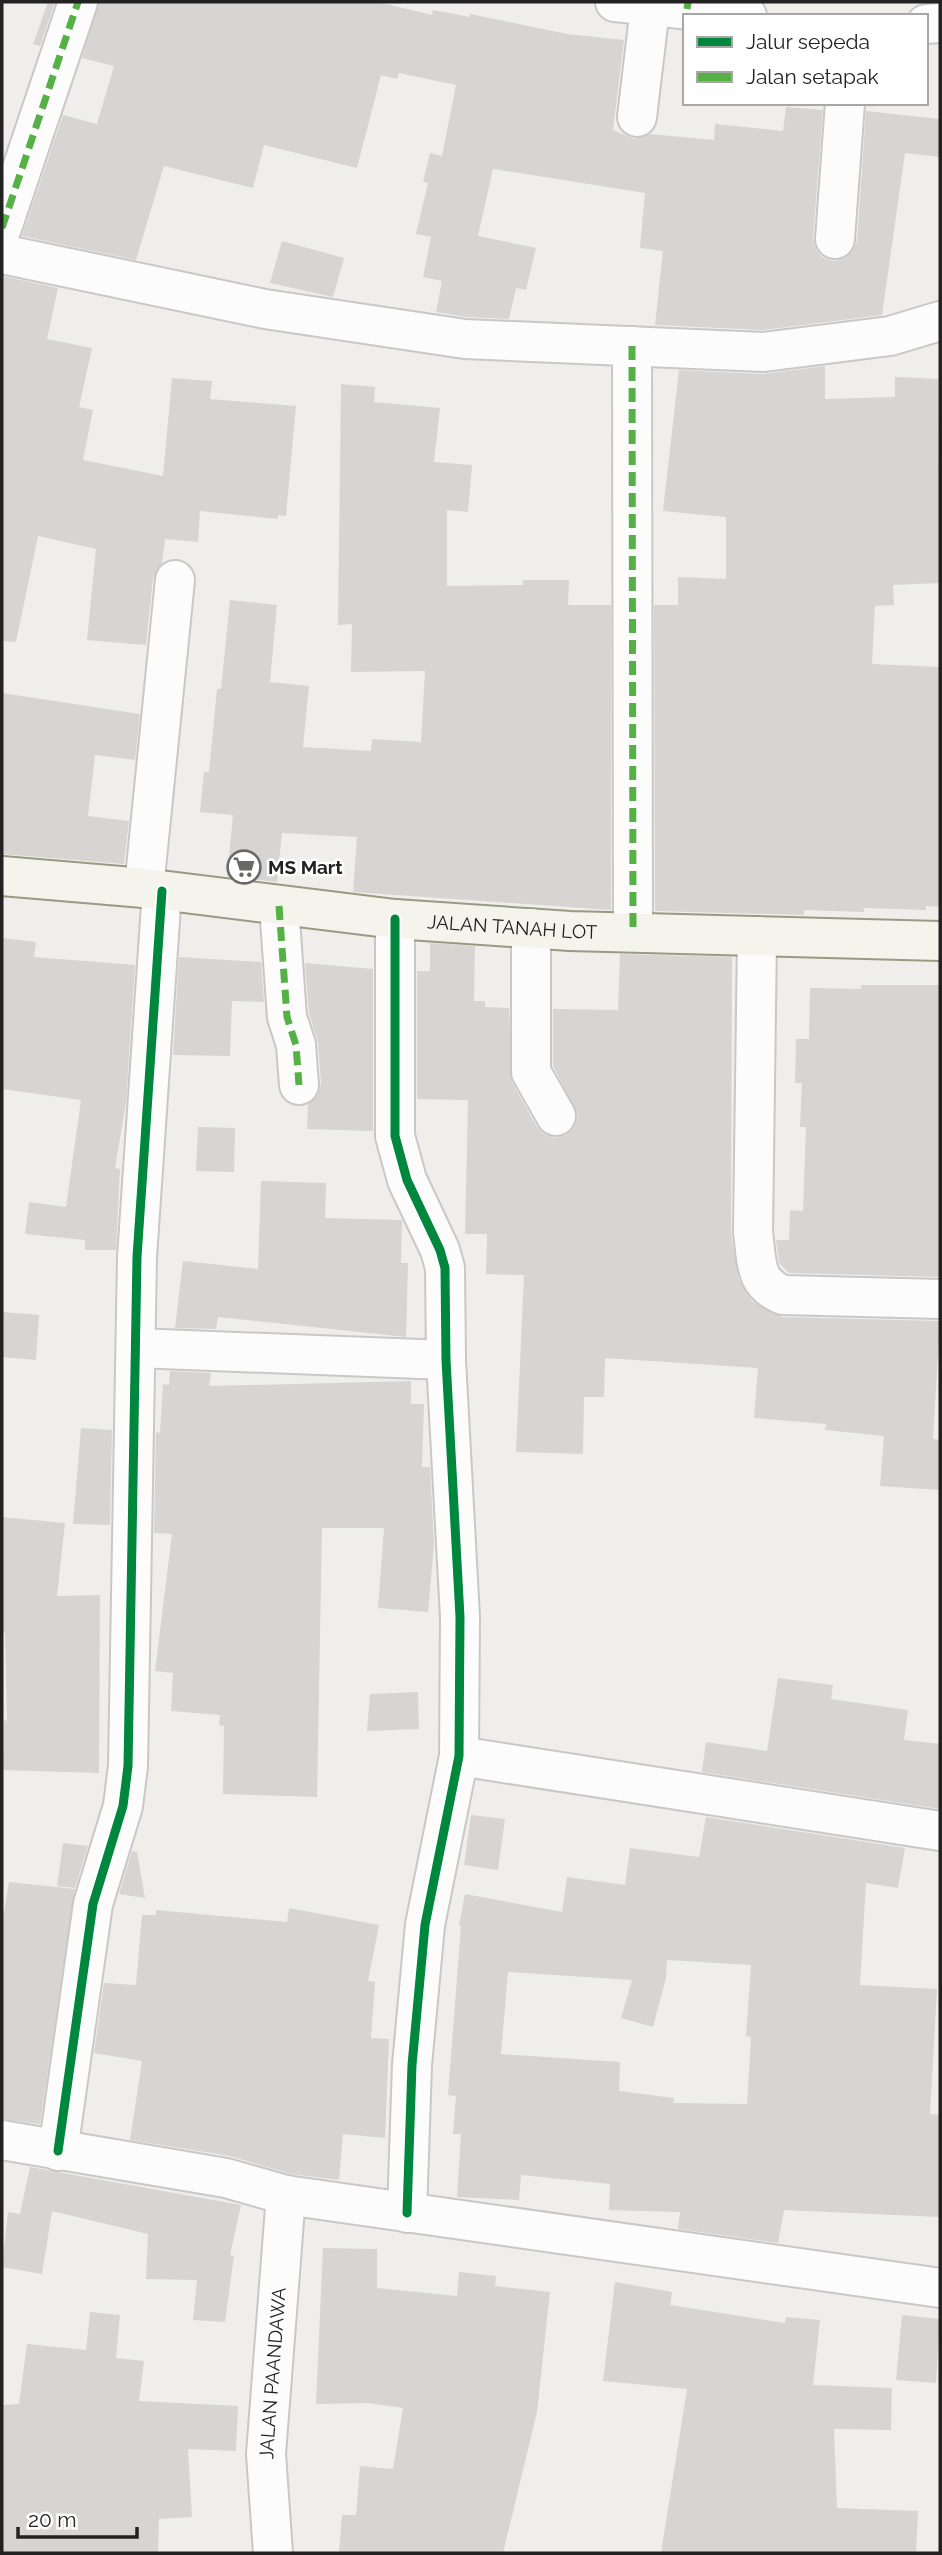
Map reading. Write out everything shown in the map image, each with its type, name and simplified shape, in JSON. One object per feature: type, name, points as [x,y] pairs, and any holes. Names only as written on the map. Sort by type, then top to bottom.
[{"type":"main road","name":"JALAN TANAH LOT","points":[[2,876],[153,890],[395,919],[531,928],[940,942]]},
{"type":"street","points":[[2,228],[78,2]]},
{"type":"street","points":[[637,117],[632,5],[688,5],[736,14]]},
{"type":"street","points":[[835,239],[845,105]]},
{"type":"street","points":[[2,254],[265,309],[438,335],[764,352],[890,336],[940,321]]},
{"type":"street","points":[[632,346],[633,932]]},
{"type":"street","points":[[58,2151],[93,1904],[123,1806],[128,1766],[137,1256],[153,890],[175,580]]},
{"type":"street","points":[[279,906],[287,1017],[296,1045],[299,1084]]},
{"type":"street","points":[[395,919],[395,1136],[407,1180],[440,1250],[445,1268],[446,1360],[460,1617],[458,1756],[425,1925],[412,2065],[407,2213]]},
{"type":"street","points":[[531,928],[531,1072],[556,1116]]},
{"type":"street","points":[[757,936],[753,1232],[761,1279],[768,1289],[783,1295],[940,1299]]},
{"type":"street","points":[[136,1348],[446,1360]]},
{"type":"street","points":[[458,1756],[940,1831]]},
{"type":"street","points":[[2,2140],[226,2178],[286,2195],[940,2288]]},
{"type":"street","name":"JALAN PAANDAWA","points":[[273,2553],[266,2454],[286,2195]]},
{"type":"building","points":[[48,2],[55,2],[40,46],[33,44]]},
{"type":"building","points":[[99,2],[378,2],[432,15],[433,10],[470,17],[470,14],[567,34],[624,40],[613,130],[634,139],[650,134],[714,140],[715,124],[783,131],[786,107],[823,110],[813,238],[822,257],[833,261],[845,258],[853,251],[857,241],[866,111],[940,119],[940,157],[905,153],[882,315],[763,330],[655,325],[663,251],[640,248],[645,193],[493,169],[478,236],[536,248],[526,290],[516,288],[509,319],[467,317],[436,312],[442,281],[423,277],[431,237],[416,234],[428,183],[423,182],[430,153],[442,156],[456,85],[399,73],[397,79],[381,75],[357,168],[264,145],[253,188],[164,166],[136,260],[22,236],[63,115],[97,124],[114,66],[82,58]]},
{"type":"building","points":[[282,241],[344,258],[333,297],[270,283]]},
{"type":"building","points":[[2,276],[58,288],[47,339],[92,348],[79,407],[93,410],[83,460],[163,476],[172,378],[212,381],[210,399],[296,406],[286,516],[278,515],[278,519],[200,511],[198,542],[165,539],[162,563],[153,578],[146,645],[87,640],[96,549],[38,536],[16,642],[2,641]]},
{"type":"building","points":[[825,366],[825,399],[895,397],[895,377],[938,379],[940,583],[893,585],[894,605],[875,606],[872,664],[940,667],[940,907],[926,906],[926,910],[864,908],[864,912],[804,910],[804,915],[655,911],[654,605],[678,605],[678,577],[726,579],[726,517],[663,511],[679,370],[763,374]]},
{"type":"building","points":[[341,384],[375,387],[374,402],[440,408],[434,462],[472,465],[468,512],[447,510],[447,586],[523,585],[523,580],[569,580],[568,605],[611,605],[611,910],[353,892],[357,837],[282,833],[277,882],[227,876],[233,815],[200,812],[204,772],[209,772],[217,689],[221,689],[230,600],[277,605],[270,682],[309,686],[303,747],[371,751],[372,739],[421,742],[425,671],[351,672],[352,624],[338,625]]},
{"type":"building","points":[[2,693],[140,714],[135,760],[95,755],[88,816],[129,821],[124,864],[2,854]]},
{"type":"building","points":[[2,938],[36,942],[34,957],[135,965],[126,1102],[115,1168],[120,1169],[116,1250],[85,1250],[85,1240],[25,1234],[29,1202],[66,1207],[81,1100],[2,1089]]},
{"type":"building","points":[[430,943],[475,946],[474,1001],[485,1001],[485,1007],[509,1008],[512,1082],[537,1127],[544,1134],[555,1138],[566,1135],[574,1128],[578,1115],[553,1066],[553,1009],[618,1010],[620,954],[732,957],[731,1232],[738,1278],[752,1301],[782,1317],[940,1321],[933,1439],[940,1440],[940,1490],[880,1486],[884,1436],[825,1430],[826,1424],[754,1418],[758,1368],[605,1358],[604,1397],[584,1397],[583,1454],[516,1452],[524,1275],[486,1274],[487,1234],[465,1234],[468,1100],[417,1099],[417,971],[430,971]]},
{"type":"building","points":[[179,957],[261,962],[264,1002],[232,1001],[230,1056],[173,1055]]},
{"type":"building","points":[[305,963],[373,969],[373,1131],[307,1129],[308,1104],[318,1095],[321,1083],[318,1043],[309,1013]]},
{"type":"building","points":[[861,985],[940,985],[940,1277],[789,1273],[779,1263],[776,1240],[789,1240],[790,1210],[803,1211],[806,1127],[800,1127],[802,1083],[795,1083],[796,1039],[809,1039],[810,988],[861,989]]},
{"type":"building","points":[[198,1127],[235,1128],[234,1172],[196,1171]]},
{"type":"building","points":[[261,1181],[326,1183],[325,1218],[402,1220],[401,1263],[408,1263],[406,1337],[218,1317],[216,1329],[175,1328],[183,1261],[258,1269]]},
{"type":"building","points":[[2,1312],[39,1315],[36,1360],[2,1357]]},
{"type":"building","points":[[170,1371],[211,1373],[209,1386],[411,1381],[411,1404],[424,1404],[422,1467],[430,1467],[434,1544],[428,1612],[378,1608],[384,1528],[322,1528],[317,1797],[223,1794],[224,1726],[219,1725],[220,1715],[171,1711],[173,1673],[155,1671],[172,1534],[154,1533],[156,1432],[160,1433],[163,1384],[169,1385]]},
{"type":"building","points":[[81,1428],[112,1430],[110,1525],[73,1524]]},
{"type":"building","points":[[2,1517],[65,1523],[57,1596],[100,1595],[99,1773],[3,1770],[4,1720],[7,1721],[5,1633],[2,1632]]},
{"type":"building","points":[[778,1678],[833,1685],[831,1699],[908,1710],[904,1740],[940,1744],[940,1809],[702,1772],[706,1742],[767,1751]]},
{"type":"building","points":[[418,1692],[419,1729],[367,1731],[370,1694]]},
{"type":"building","points":[[471,1815],[505,1819],[498,1870],[464,1865]]},
{"type":"building","points":[[706,1817],[905,1848],[898,1888],[866,1883],[860,1985],[937,1989],[930,2114],[940,2115],[940,2217],[784,2210],[778,2243],[678,2229],[680,2212],[609,2210],[610,2184],[521,2175],[519,2200],[457,2197],[461,2134],[453,2134],[456,2096],[448,2095],[459,1926],[465,1894],[562,1912],[567,1877],[625,1885],[630,1848],[699,1857]],"holes":[[[667,1960],[751,1965],[746,2036],[751,2037],[747,2104],[673,2103],[674,2098],[619,2091],[620,2062],[501,2054],[508,1972],[632,1980],[621,2018],[653,2027],[666,1978]]]},
{"type":"building","points":[[63,1843],[88,1846],[75,1888],[57,1886]]},
{"type":"building","points":[[132,1851],[137,1852],[145,1898],[119,1894]]},
{"type":"building","points":[[9,1882],[75,1889],[40,2124],[2,2119],[2,1924]]},
{"type":"building","points":[[289,1908],[379,1925],[368,1981],[375,1982],[371,2038],[389,2039],[385,2138],[343,2134],[339,2180],[291,2174],[230,2156],[130,2140],[142,2061],[94,2053],[104,1983],[136,1985],[142,1915],[156,1915],[156,1910],[287,1922]]},
{"type":"building","points":[[30,2167],[241,2205],[230,2255],[234,2256],[225,2322],[193,2320],[197,2280],[146,2279],[148,2234],[52,2211],[42,2274],[2,2267],[8,2212],[20,2214]]},
{"type":"building","points":[[323,2248],[377,2249],[377,2288],[457,2296],[459,2272],[496,2276],[495,2286],[550,2292],[537,2412],[503,2553],[339,2553],[342,2515],[356,2515],[360,2466],[393,2469],[403,2408],[368,2403],[316,2404]]},
{"type":"building","points":[[615,2282],[672,2292],[670,2305],[785,2323],[786,2317],[820,2320],[813,2385],[892,2388],[891,2430],[834,2429],[837,2508],[918,2511],[916,2553],[661,2553],[687,2389],[603,2381]]},
{"type":"building","points":[[90,2312],[120,2315],[116,2358],[144,2361],[139,2401],[238,2406],[236,2451],[188,2449],[192,2517],[159,2519],[158,2553],[2,2553],[2,2405],[19,2404],[27,2344],[86,2350]]},
{"type":"building","points":[[902,2315],[940,2319],[936,2383],[896,2380]]},
{"type":"marked path","points":[[2,228],[78,2]]},
{"type":"marked path","points":[[687,9],[688,2]]},
{"type":"marked path","points":[[632,346],[633,932]]},
{"type":"marked path","points":[[279,906],[287,1017],[296,1045],[299,1085]]},
{"type":"cycle path","points":[[58,2151],[93,1904],[123,1806],[128,1766],[137,1257],[162,891]]},
{"type":"cycle path","points":[[395,919],[395,1136],[407,1180],[440,1250],[445,1268],[446,1360],[460,1617],[459,1756],[425,1925],[412,2065],[407,2213]]},
{"type":"place","name":"MS Mart","points":[[244,867]]}]
